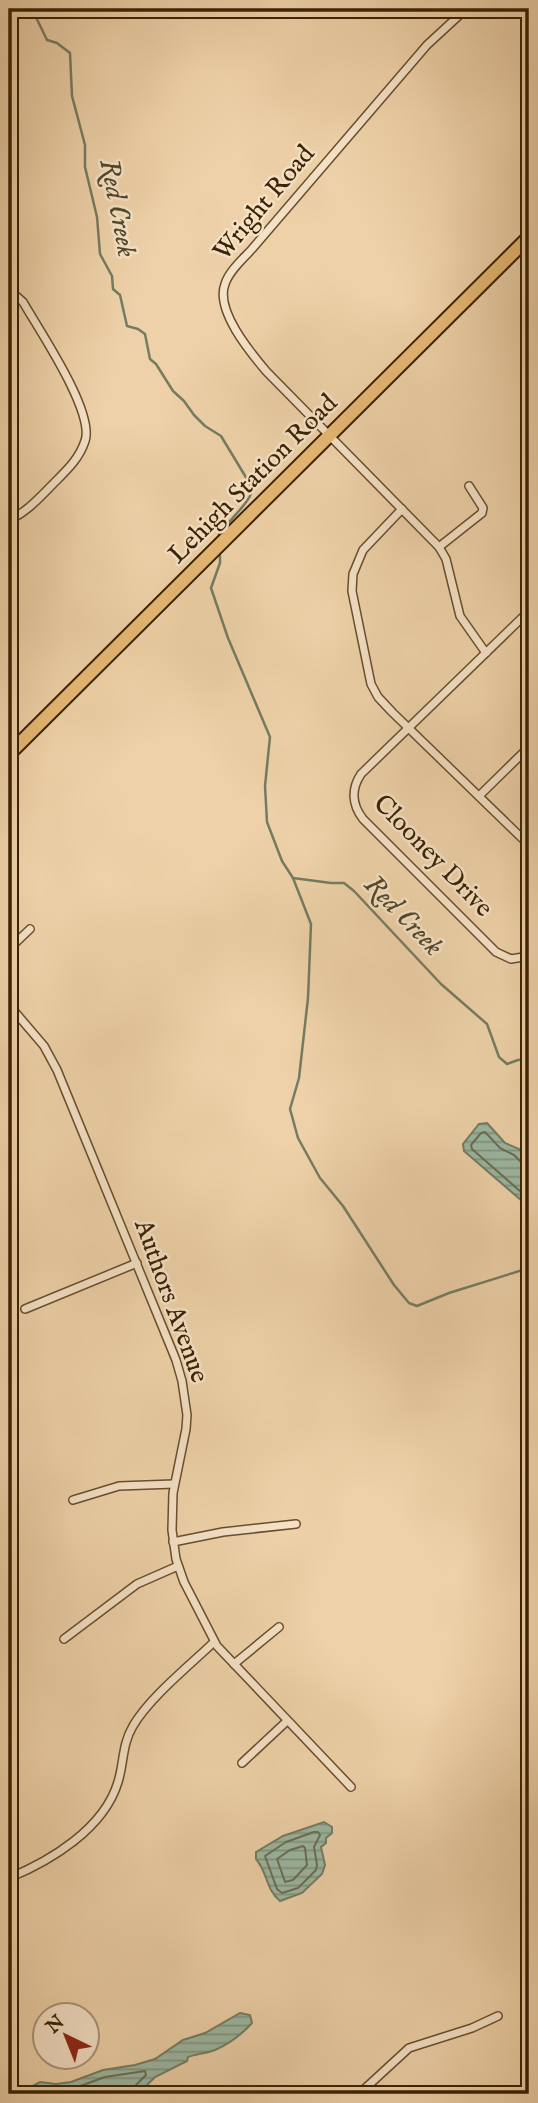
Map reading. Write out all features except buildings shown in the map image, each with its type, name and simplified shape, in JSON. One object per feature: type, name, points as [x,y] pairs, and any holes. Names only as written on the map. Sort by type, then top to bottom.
[{"type":"highway","points":[[525,2094],[529,2091]]},
{"type":"main road","name":"Lehigh Station Road","points":[[9,754],[529,237]]},
{"type":"street","name":"Wright Road","points":[[439,547],[252,354],[242,339],[222,295],[224,285],[236,267],[427,45],[466,9]]},
{"type":"street","points":[[9,293],[23,302],[74,392],[86,418],[86,439],[77,460],[23,514],[9,520]]},
{"type":"street","points":[[469,486],[483,508],[481,513],[439,547],[446,559],[460,617],[486,653]]},
{"type":"street","points":[[402,509],[363,550],[355,565],[352,582],[372,684],[385,705],[529,845]]},
{"type":"street","name":"Clooney Drive","points":[[529,611],[358,779],[354,789],[354,801],[358,813],[496,952],[511,959],[529,956]]},
{"type":"street","points":[[479,796],[529,747]]},
{"type":"street","points":[[9,949],[30,929]]},
{"type":"street","name":"Authors Avenue","points":[[9,1005],[30,1027],[52,1058],[176,1360],[186,1402],[186,1429],[174,1484],[173,1542],[178,1566],[191,1598],[214,1642],[351,1787]]},
{"type":"street","points":[[25,1309],[137,1263]]},
{"type":"street","points":[[73,1500],[120,1486],[174,1484]]},
{"type":"street","points":[[173,1542],[242,1529],[296,1524]]},
{"type":"street","points":[[64,1639],[137,1584],[178,1566]]},
{"type":"street","points":[[234,1664],[279,1627]]},
{"type":"street","points":[[9,1878],[60,1852],[88,1828],[112,1797],[118,1783],[123,1751],[134,1724],[156,1698],[214,1642]]},
{"type":"street","points":[[242,1763],[287,1721]]},
{"type":"street","points":[[359,2094],[409,2048],[498,2017]]},
{"type":"water","points":[[487,1123],[505,1143],[519,1149],[529,1161],[529,1207],[464,1151],[463,1144],[479,1124]]},
{"type":"water","points":[[324,1822],[332,1827],[332,1833],[321,1847],[325,1865],[322,1874],[302,1893],[280,1901],[269,1886],[256,1859],[256,1852],[283,1836]]},
{"type":"water","points":[[240,2013],[250,2015],[252,2023],[240,2035],[215,2050],[188,2057],[187,2061],[155,2077],[138,2094],[21,2094],[18,2089],[29,2088],[40,2082],[71,2082],[103,2070],[135,2065],[155,2059],[183,2040],[205,2033]]},
{"type":"waterway","name":"Red Creek","points":[[32,9],[47,40],[57,43],[70,53],[72,96],[85,145],[85,167],[97,217],[100,254],[112,276],[113,289],[120,295],[127,326],[145,334],[150,359],[194,415],[221,436],[253,489],[219,537]]},
{"type":"waterway","name":"Red Creek","points":[[220,556],[211,588],[228,638],[270,737],[265,786],[267,822],[282,861],[293,878],[344,883],[354,891],[441,984],[487,1024],[499,1057],[507,1064],[529,1059]]},
{"type":"waterway","points":[[293,878],[311,924],[308,998],[299,1078],[290,1109],[298,1138],[320,1178],[343,1206],[394,1285],[409,1303],[417,1306],[529,1268]]}]
